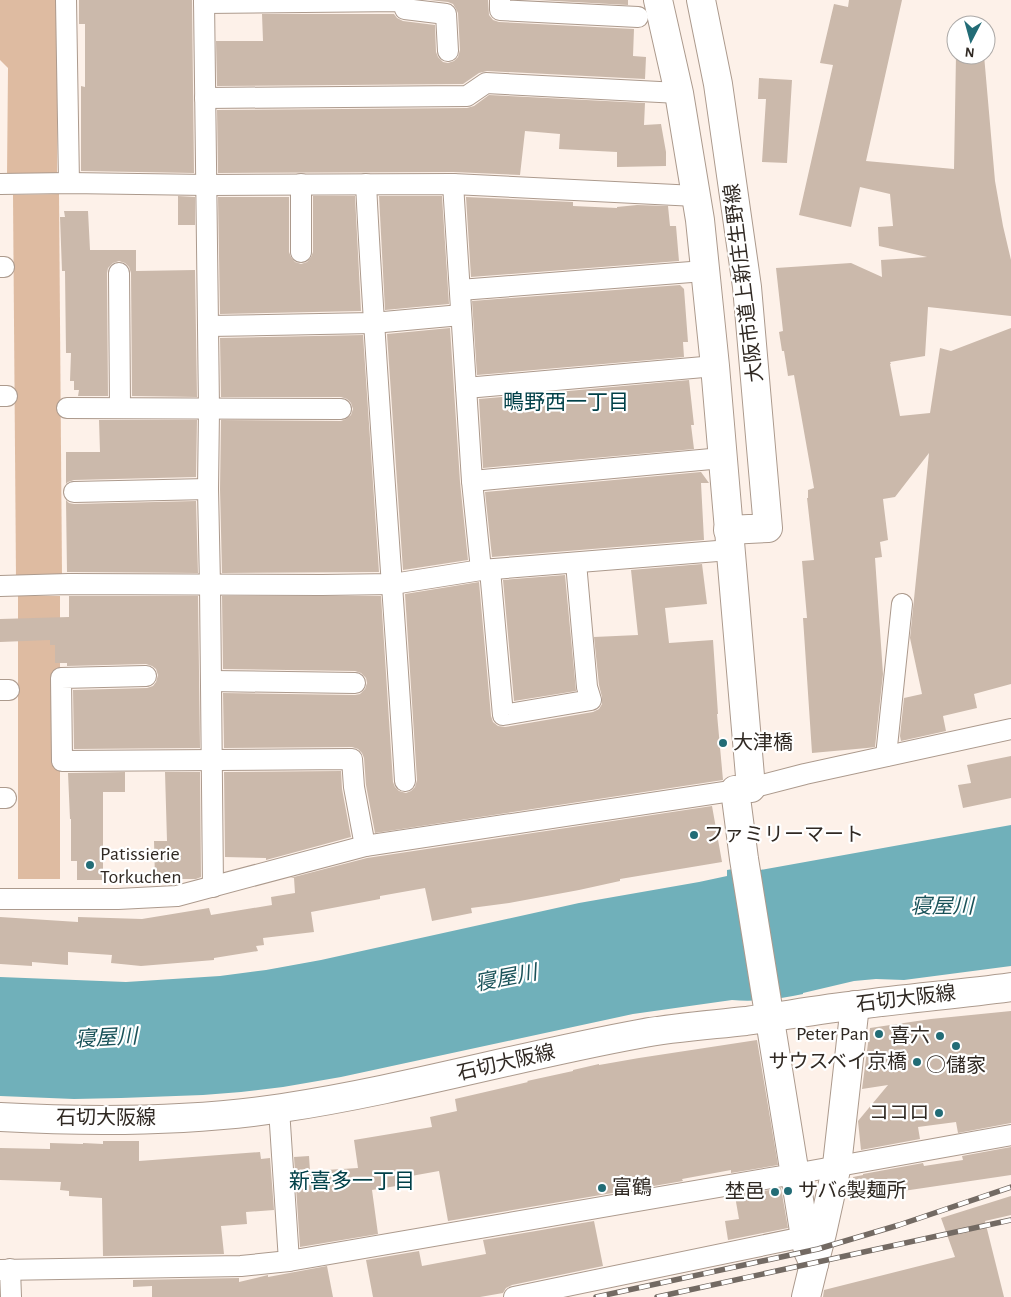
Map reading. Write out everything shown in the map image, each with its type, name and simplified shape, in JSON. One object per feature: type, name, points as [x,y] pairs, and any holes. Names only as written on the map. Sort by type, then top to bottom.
[{"type":"main road","name":"大阪市道上新庄生野線","points":[[701,0],[718,84],[747,287],[768,528],[729,540]]},
{"type":"main road","name":"大阪市道上新庄生野線","points":[[648,9],[680,93],[700,220],[715,366],[729,540],[743,789],[744,859],[794,1174],[813,1235],[808,1251],[814,1264],[806,1297]]},
{"type":"main road","name":"石切大阪線","points":[[0,1117],[124,1120],[205,1116],[280,1109],[384,1090],[641,1034],[768,1009],[855,1005],[1011,987]]},
{"type":"main road","points":[[813,1235],[837,1165],[855,1005]]},
{"type":"street","points":[[66,0],[69,183]]},
{"type":"street","points":[[500,0],[500,10],[648,9]]},
{"type":"street","points":[[212,887],[204,2],[402,1],[405,9],[446,14],[448,51]]},
{"type":"street","points":[[205,98],[467,96],[486,83],[680,93]]},
{"type":"street","points":[[0,184],[453,184],[696,196]]},
{"type":"street","points":[[301,184],[301,252]]},
{"type":"street","points":[[366,184],[373,323],[393,584],[405,781]]},
{"type":"street","points":[[453,184],[472,481],[486,570],[503,714],[591,700],[587,687],[576,563]]},
{"type":"street","points":[[460,290],[704,271]]},
{"type":"street","points":[[119,273],[120,408]]},
{"type":"street","points":[[208,326],[373,323],[461,316]]},
{"type":"street","points":[[466,388],[715,366]]},
{"type":"street","points":[[67,408],[341,409]]},
{"type":"street","points":[[472,481],[722,458]]},
{"type":"street","points":[[74,492],[208,489]]},
{"type":"street","points":[[0,586],[68,584],[393,584],[486,570],[576,563],[729,540]]},
{"type":"street","points":[[886,756],[902,604]]},
{"type":"street","points":[[146,676],[61,678],[62,761],[352,759],[354,787],[365,846]]},
{"type":"street","points":[[211,681],[355,683]]},
{"type":"street","points":[[0,899],[118,899],[177,896],[365,846],[743,789],[1011,729]]},
{"type":"street","points":[[280,1109],[289,1261]]},
{"type":"street","points":[[11,1297],[5,1270],[241,1266],[289,1261],[794,1174],[1011,1134]]},
{"type":"street","points":[[514,1297],[813,1235]]},
{"type":"shaded area","points":[[0,0],[58,0],[57,175],[7,176],[8,68],[0,60]]},
{"type":"shaded area","points":[[59,194],[62,576],[16,577],[13,195]]},
{"type":"shaded area","points":[[18,596],[60,596],[60,879],[18,879]]},
{"type":"water","name":"寝屋川","points":[[1011,825],[1011,966],[904,980],[876,979],[854,981],[786,997],[732,1000],[633,1014],[341,1077],[283,1087],[203,1095],[121,1098],[74,1099],[0,1096],[0,977],[126,982],[220,976],[266,970],[321,960],[579,903],[727,876],[727,870],[758,865],[760,870]]},
{"type":"building","points":[[79,0],[192,0],[194,173],[81,171],[81,86],[85,87],[85,24],[79,24]]},
{"type":"building","points":[[429,0],[488,0],[489,15],[493,20],[499,22],[634,29],[633,56],[646,57],[645,79],[487,71],[479,73],[463,84],[217,86],[216,41],[263,41],[262,14],[394,14],[403,21],[435,25],[436,52],[438,57],[443,62],[454,61],[458,57],[460,50],[458,13],[453,4]]},
{"type":"building","points":[[537,0],[628,0],[628,5]]},
{"type":"building","points":[[849,0],[902,0],[866,161],[954,169],[956,65],[985,65],[995,181],[1011,260],[1011,316],[928,307],[925,356],[890,362],[890,364],[900,416],[930,413],[940,348],[951,351],[1011,328],[1011,684],[974,694],[977,708],[943,716],[946,731],[901,741],[904,698],[922,694],[910,638],[929,453],[895,497],[883,499],[888,540],[880,542],[882,557],[875,558],[883,674],[875,747],[812,753],[803,618],[807,618],[802,561],[814,560],[807,498],[808,490],[814,488],[794,375],[788,376],[784,351],[782,351],[779,332],[783,331],[776,268],[851,263],[882,277],[881,260],[927,257],[879,246],[878,227],[893,226],[890,194],[860,187],[851,227],[799,215],[833,65],[820,63],[834,4],[848,7]]},
{"type":"building","points":[[759,78],[792,80],[787,163],[762,162],[766,99],[758,99]]},
{"type":"building","points":[[489,95],[645,103],[644,125],[661,124],[666,152],[666,166],[617,167],[617,152],[559,149],[560,134],[525,131],[520,175],[453,172],[218,173],[217,110],[467,108],[474,106]]},
{"type":"building","points":[[178,196],[195,197],[195,225],[178,225]]},
{"type":"building","points":[[313,196],[355,196],[361,311],[220,314],[218,197],[289,197],[289,252],[295,262],[301,264],[307,262],[313,252]]},
{"type":"building","points":[[379,196],[442,196],[449,304],[385,310]]},
{"type":"building","points":[[466,197],[573,202],[573,206],[617,208],[637,205],[668,206],[670,226],[676,226],[679,261],[471,277]]},
{"type":"building","points":[[64,211],[88,211],[90,250],[136,250],[136,271],[195,270],[197,397],[132,396],[131,273],[125,263],[119,261],[113,263],[108,268],[107,273],[108,396],[78,396],[79,390],[74,390],[74,381],[70,381],[71,353],[66,353],[65,271],[62,271],[60,217],[65,217]]},
{"type":"building","points":[[680,285],[684,289],[688,342],[683,342],[684,357],[477,375],[472,301]]},
{"type":"building","points":[[450,328],[460,482],[468,560],[403,570],[387,334]]},
{"type":"building","points":[[363,335],[379,572],[222,573],[221,420],[341,421],[351,415],[353,409],[347,399],[341,397],[221,397],[220,338]]},
{"type":"building","points":[[689,380],[694,425],[691,425],[694,449],[483,468],[479,399]]},
{"type":"building","points":[[99,420],[197,420],[196,477],[74,480],[66,484],[66,452],[100,452]]},
{"type":"building","points":[[701,472],[709,483],[701,483],[704,540],[492,557],[485,492]]},
{"type":"building","points":[[66,500],[74,504],[196,501],[198,573],[67,572]]},
{"type":"building","points":[[702,564],[707,604],[665,608],[669,643],[713,640],[723,780],[375,833],[366,785],[364,758],[358,749],[352,747],[224,748],[223,693],[355,695],[360,694],[365,689],[367,683],[366,678],[361,673],[355,671],[223,669],[222,596],[381,596],[393,782],[399,791],[406,793],[415,787],[417,780],[405,594],[479,582],[491,716],[493,722],[498,726],[505,727],[593,712],[599,709],[602,704],[602,697],[594,637],[638,635],[631,570]]},
{"type":"building","points":[[565,575],[576,691],[514,701],[503,580]]},
{"type":"building","points":[[69,596],[198,596],[200,748],[74,749],[73,690],[147,688],[153,686],[158,675],[156,669],[146,664],[67,666],[67,663],[55,663],[55,645],[50,645],[50,640],[0,642],[0,619],[69,617]]},
{"type":"building","points":[[1011,756],[1011,798],[963,808],[958,785],[971,783],[967,765]]},
{"type":"building","points":[[341,771],[342,789],[351,837],[266,860],[266,858],[225,857],[224,772]]},
{"type":"building","points":[[125,772],[125,792],[103,792],[103,880],[77,880],[77,861],[71,861],[68,773]]},
{"type":"building","points":[[165,772],[200,772],[201,877],[196,879],[155,879],[154,841],[167,841]]},
{"type":"building","points":[[712,806],[722,862],[620,879],[620,881],[579,890],[509,903],[471,908],[472,913],[432,921],[425,888],[380,896],[380,899],[311,912],[314,932],[263,938],[264,945],[256,946],[258,951],[214,958],[214,960],[141,966],[111,963],[112,955],[68,952],[68,965],[32,962],[32,966],[0,964],[0,917],[78,922],[78,917],[142,919],[209,908],[211,915],[272,905],[271,897],[295,893],[294,878],[290,878],[367,858]]},
{"type":"building","points":[[1011,1011],[1011,1123],[958,1133],[956,1122],[918,1127],[920,1139],[861,1150],[858,1121],[888,1085],[862,1089],[870,1028],[931,1019]]},
{"type":"building","points":[[757,1040],[778,1165],[731,1173],[731,1170],[682,1179],[683,1181],[448,1221],[439,1171],[400,1178],[402,1185],[372,1190],[378,1234],[300,1247],[294,1157],[309,1156],[310,1171],[358,1168],[354,1140],[432,1127],[430,1117],[457,1111],[455,1099],[599,1064]]},
{"type":"building","points":[[103,1141],[139,1141],[139,1161],[260,1152],[261,1159],[270,1158],[274,1210],[246,1212],[247,1224],[221,1226],[224,1254],[103,1256],[102,1198],[69,1196],[69,1191],[60,1190],[61,1182],[0,1180],[0,1148],[50,1149],[50,1143],[103,1144]]},
{"type":"building","points":[[1011,1147],[1011,1175],[856,1198],[853,1177],[923,1163],[924,1166],[963,1160],[962,1156]]},
{"type":"building","points":[[781,1188],[788,1228],[728,1240],[725,1221],[739,1219],[735,1196]]},
{"type":"building","points":[[1011,1196],[1011,1215],[985,1221],[1004,1297],[823,1297],[824,1290],[955,1257],[941,1218]]},
{"type":"building","points":[[594,1221],[603,1266],[512,1285],[506,1288],[503,1293],[480,1297],[373,1297],[366,1260],[419,1251],[422,1266],[486,1254],[483,1240]]},
{"type":"building","points":[[327,1266],[333,1297],[152,1297],[152,1286],[133,1287],[133,1280],[239,1278],[239,1282],[268,1275],[268,1277]]},
{"type":"railway","points":[[596,1297],[818,1249],[899,1225],[1011,1187]]},
{"type":"railway","points":[[657,1297],[1011,1220]]},
{"type":"place","name":"大津橋","points":[[723,743]]},
{"type":"place","name":"ファミリーマート","points":[[694,835]]},
{"type":"place","name":"Patissierie Torkuchen","points":[[90,865]]},
{"type":"place","name":"Peter Pan","points":[[879,1034]]},
{"type":"place","name":"喜六","points":[[940,1036]]},
{"type":"place","name":"○儲家","points":[[956,1046]]},
{"type":"place","name":"サウスベイ京橋","points":[[917,1062]]},
{"type":"place","name":"ココロ","points":[[939,1113]]},
{"type":"place","name":"富鶴","points":[[602,1188]]},
{"type":"place","name":"サバ6製麺所","points":[[788,1191]]},
{"type":"place","name":"埜邑","points":[[775,1192]]},
{"type":"district","name":"鴫野西一丁目","points":[[566,402]]},
{"type":"district","name":"新喜多一丁目","points":[[352,1181]]}]
